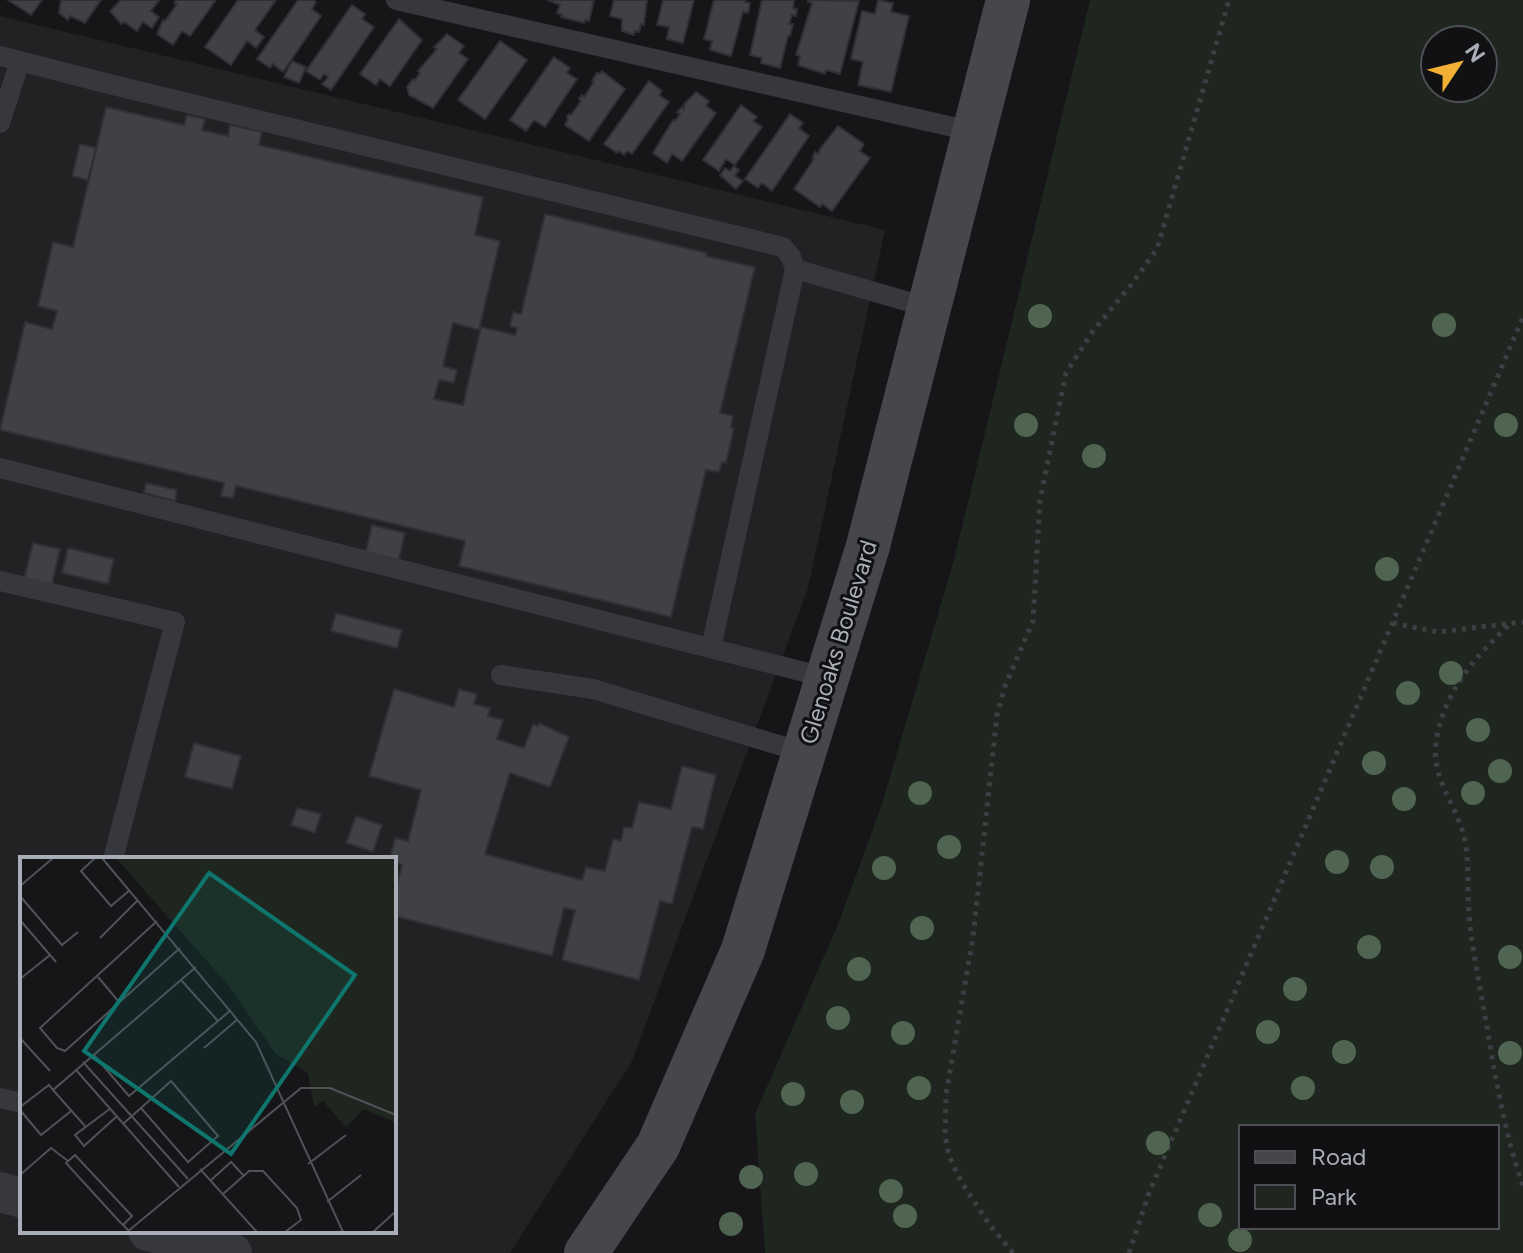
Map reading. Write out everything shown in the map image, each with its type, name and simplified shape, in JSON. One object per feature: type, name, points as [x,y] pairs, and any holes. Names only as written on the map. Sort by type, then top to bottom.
[{"type":"main road","name":"Glenoaks Boulevard","points":[[586,1253],[658,1146],[743,950],[868,546],[1008,0]]},
{"type":"street","points":[[0,1192],[20,1197]]},
{"type":"street","points":[[156,1233],[232,1253]]},
{"type":"lane","points":[[396,0],[420,3],[975,132]]},
{"type":"lane","points":[[0,123],[10,58],[783,247],[795,269],[711,648]]},
{"type":"lane","points":[[795,269],[930,308]]},
{"type":"lane","points":[[0,468],[828,678]]},
{"type":"lane","points":[[0,581],[175,622],[114,857]]},
{"type":"lane","points":[[501,675],[593,689],[805,753]]},
{"type":"lane","points":[[0,1098],[20,1103]]},
{"type":"path","points":[[1013,1253],[962,1183],[949,1156],[945,1135],[946,1095],[973,937],[997,715],[1005,686],[1033,621],[1040,500],[1066,373],[1093,331],[1157,249],[1229,0]]},
{"type":"path","points":[[1129,1253],[1149,1193],[1523,317]]},
{"type":"path","points":[[1393,623],[1438,632],[1523,622]]},
{"type":"path","points":[[1508,626],[1478,654],[1449,696],[1436,738],[1437,773],[1466,845],[1469,924],[1501,1110],[1523,1186]]},
{"type":"shaded area","points":[[0,16],[885,230],[808,588],[632,1061],[510,1253],[0,1253]]},
{"type":"green space","points":[[1090,0],[1523,0],[1523,1253],[765,1253],[755,1114],[839,922],[882,804],[954,560]]},
{"type":"building","points":[[8,0],[42,0],[31,15]]},
{"type":"building","points":[[61,0],[101,0],[85,23],[70,16],[68,20],[59,13]]},
{"type":"building","points":[[121,0],[159,0],[151,11],[159,17],[152,28],[143,22],[137,31],[124,22],[121,24],[110,11]]},
{"type":"building","points":[[176,0],[216,0],[190,36],[182,31],[173,45],[157,34],[163,20],[177,4],[174,3]]},
{"type":"building","points":[[238,0],[276,0],[255,30],[264,37],[256,48],[247,41],[231,65],[205,47]]},
{"type":"building","points":[[298,0],[316,2],[312,9],[321,16],[283,72],[273,64],[270,68],[257,59]]},
{"type":"building","points":[[548,0],[594,0],[589,21],[585,20],[584,23],[561,17],[557,13],[560,5]]},
{"type":"building","points":[[614,0],[647,0],[644,25],[641,24],[639,32],[635,31],[634,35],[622,31],[622,19],[610,16]]},
{"type":"building","points":[[663,0],[694,0],[683,43],[667,39],[669,27],[657,25]]},
{"type":"building","points":[[714,0],[746,0],[750,3],[748,13],[743,12],[731,56],[710,50],[712,41],[704,39]]},
{"type":"building","points":[[762,0],[794,0],[793,8],[797,9],[796,16],[792,15],[789,24],[793,24],[780,68],[761,63],[762,58],[750,55]]},
{"type":"building","points":[[808,0],[859,1],[840,74],[826,70],[825,74],[798,65],[800,56],[796,55],[812,3]]},
{"type":"building","points":[[878,0],[893,3],[891,12],[909,16],[891,92],[858,85],[863,62],[851,59],[862,11],[875,14]]},
{"type":"building","points":[[352,5],[365,14],[362,19],[374,27],[331,90],[322,84],[328,77],[324,74],[320,80],[306,71]]},
{"type":"building","points":[[399,19],[422,40],[390,86],[380,79],[376,85],[360,74]]},
{"type":"building","points":[[447,34],[464,46],[459,53],[468,59],[433,108],[409,95],[407,87],[437,49],[434,47]]},
{"type":"building","points":[[500,41],[527,60],[485,119],[458,100]]},
{"type":"building","points":[[554,57],[570,68],[567,73],[577,79],[545,127],[534,120],[526,131],[510,120]]},
{"type":"building","points":[[292,61],[306,67],[299,83],[284,77]]},
{"type":"building","points":[[602,71],[625,89],[589,141],[565,125],[569,114],[581,101],[579,99],[582,95],[584,97],[597,73]]},
{"type":"building","points":[[649,81],[662,91],[659,95],[669,102],[632,154],[627,151],[624,155],[619,151],[617,153],[604,144]]},
{"type":"building","points":[[696,92],[709,101],[706,106],[716,113],[682,161],[672,154],[667,163],[653,153],[680,114],[677,112],[682,107],[684,109],[684,104]]},
{"type":"building","points":[[741,105],[757,117],[753,121],[762,127],[735,165],[726,159],[719,171],[703,160]]},
{"type":"building","points":[[106,107],[184,125],[187,115],[205,119],[202,130],[228,136],[230,125],[262,132],[259,145],[483,197],[475,235],[500,241],[479,330],[453,323],[443,366],[457,370],[454,383],[439,380],[434,399],[463,405],[481,327],[515,335],[517,328],[510,326],[513,312],[521,314],[545,214],[755,267],[720,413],[733,416],[731,427],[734,428],[726,463],[722,462],[719,472],[706,470],[671,617],[459,566],[465,541],[236,486],[233,498],[221,496],[224,483],[0,430],[25,322],[52,329],[57,311],[38,306],[53,242],[73,247]]},
{"type":"building","points":[[790,114],[803,123],[799,128],[809,136],[772,191],[762,183],[758,188],[745,179]]},
{"type":"building","points":[[838,126],[864,144],[860,151],[870,158],[832,211],[822,204],[820,207],[794,189],[814,159],[815,152],[818,154]]},
{"type":"building","points":[[80,144],[96,148],[88,180],[72,176]]},
{"type":"building","points":[[734,166],[739,170],[735,176],[743,181],[736,189],[720,175],[725,168],[730,171]]},
{"type":"building","points":[[146,483],[177,490],[175,501],[144,493]]},
{"type":"building","points":[[372,525],[405,533],[398,563],[365,555]]},
{"type":"building","points":[[33,543],[60,549],[51,589],[23,583]]},
{"type":"building","points":[[68,548],[114,559],[108,584],[62,573]]},
{"type":"building","points":[[336,613],[402,630],[397,648],[331,631]]},
{"type":"building","points":[[394,689],[454,707],[459,689],[477,694],[474,704],[490,708],[488,716],[503,720],[497,739],[524,748],[533,724],[538,726],[539,723],[569,737],[550,787],[510,773],[485,854],[582,880],[586,867],[605,871],[613,839],[621,841],[624,827],[632,828],[639,802],[671,809],[682,766],[716,775],[703,829],[692,827],[672,904],[660,901],[639,980],[562,960],[575,910],[564,908],[552,956],[396,917],[396,888],[402,865],[396,862],[396,857],[390,857],[395,838],[408,841],[421,790],[369,776]]},
{"type":"building","points":[[194,743],[241,756],[232,789],[185,777]]},
{"type":"building","points":[[297,808],[321,814],[315,833],[291,825]]},
{"type":"building","points":[[356,816],[382,825],[373,852],[346,843]]}]
